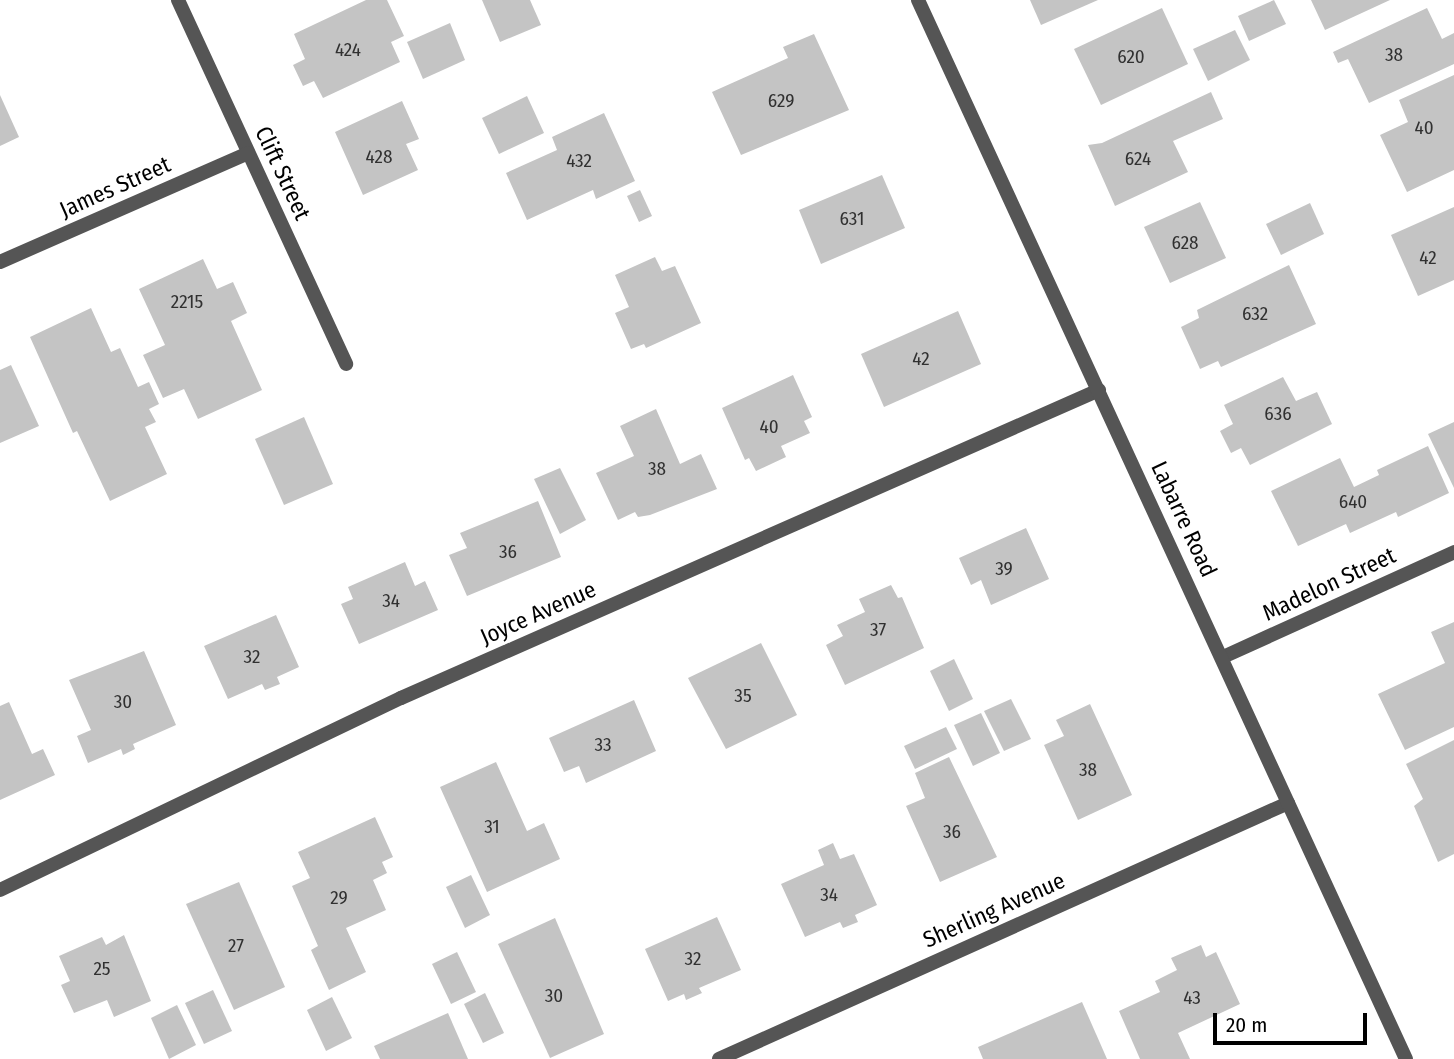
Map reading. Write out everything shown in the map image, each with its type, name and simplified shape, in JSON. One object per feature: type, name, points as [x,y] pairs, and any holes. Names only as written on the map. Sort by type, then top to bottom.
[{"type":"street","name":"Clift Street","points":[[178,0],[346,364]]},
{"type":"street","name":"Labarre Road","points":[[918,0],[1406,1059]]},
{"type":"street","name":"James Street","points":[[0,262],[248,153]]},
{"type":"street","name":"Joyce Avenue","points":[[0,890],[401,698],[1099,390]]},
{"type":"street","name":"Madelon Street","points":[[1223,657],[1454,552]]},
{"type":"street","name":"Sherling Avenue","points":[[719,1059],[1288,803]]},
{"type":"building","points":[[366,0],[387,0],[404,36],[391,42],[400,62],[323,98],[314,81],[303,86],[293,65],[305,59],[294,34]]},
{"type":"building","points":[[482,0],[530,0],[541,25],[500,42]]},
{"type":"building","points":[[1030,0],[1098,0],[1041,25]]},
{"type":"building","points":[[1274,0],[1286,24],[1249,41],[1238,16]]},
{"type":"building","points":[[1311,0],[1390,0],[1325,30]]},
{"type":"building","points":[[1162,8],[1188,64],[1101,105],[1074,49]]},
{"type":"building","points":[[1427,8],[1442,39],[1454,33],[1454,64],[1369,103],[1348,59],[1338,63],[1333,52]]},
{"type":"building","points":[[450,23],[465,60],[423,79],[407,42]]},
{"type":"building","points":[[1235,30],[1250,60],[1208,81],[1193,49]]},
{"type":"building","points":[[814,34],[849,110],[741,155],[712,92],[788,58],[783,47]]},
{"type":"building","points":[[1454,75],[1454,170],[1407,192],[1380,135],[1408,122],[1399,100]]},
{"type":"building","points":[[1211,92],[1223,119],[1173,141],[1188,172],[1115,206],[1088,145],[1102,143]]},
{"type":"building","points":[[0,95],[19,137],[0,146]]},
{"type":"building","points":[[527,96],[544,133],[499,154],[482,118]]},
{"type":"building","points":[[402,101],[419,139],[406,144],[418,170],[363,195],[335,132]]},
{"type":"building","points":[[604,113],[635,181],[596,199],[593,190],[527,220],[506,173],[557,150],[552,137]]},
{"type":"building","points":[[882,175],[905,228],[821,264],[799,210]]},
{"type":"building","points":[[640,190],[652,216],[639,222],[627,196]]},
{"type":"building","points":[[1200,202],[1226,258],[1170,283],[1144,227]]},
{"type":"building","points":[[1310,203],[1324,234],[1281,255],[1266,224]]},
{"type":"building","points":[[1454,207],[1454,280],[1418,296],[1391,235]]},
{"type":"building","points":[[655,257],[662,271],[675,266],[701,323],[646,348],[644,344],[631,349],[615,313],[629,307],[615,275]]},
{"type":"building","points":[[203,259],[217,289],[233,282],[247,313],[231,321],[262,390],[198,419],[184,389],[163,398],[143,355],[165,345],[139,289]]},
{"type":"building","points":[[1289,265],[1316,324],[1221,367],[1218,361],[1200,369],[1181,327],[1199,318],[1197,310]]},
{"type":"building","points":[[91,308],[111,352],[120,348],[138,387],[149,382],[159,404],[149,409],[156,422],[145,427],[167,474],[110,501],[77,431],[73,433],[30,337]]},
{"type":"building","points":[[958,311],[981,364],[884,407],[861,354]]},
{"type":"building","points":[[11,365],[39,426],[0,443],[0,370]]},
{"type":"building","points":[[793,375],[812,417],[804,421],[810,433],[781,446],[786,457],[756,471],[749,458],[745,460],[722,408]]},
{"type":"building","points":[[1283,377],[1296,401],[1317,392],[1332,424],[1250,465],[1241,448],[1231,453],[1220,431],[1233,424],[1224,405]]},
{"type":"building","points":[[656,409],[680,464],[701,454],[717,489],[650,515],[638,517],[635,512],[618,520],[596,473],[634,456],[620,426]]},
{"type":"building","points":[[304,417],[333,484],[284,505],[255,439]]},
{"type":"building","points":[[1454,422],[1454,488],[1428,434]]},
{"type":"building","points":[[1428,446],[1449,493],[1398,517],[1396,512],[1350,533],[1346,524],[1298,546],[1271,491],[1340,458],[1354,487],[1379,475],[1377,470]]},
{"type":"building","points":[[560,468],[586,520],[560,534],[534,479]]},
{"type":"building","points":[[538,501],[561,557],[467,596],[449,555],[467,548],[460,533]]},
{"type":"building","points":[[1026,528],[1049,579],[991,605],[981,580],[971,585],[959,558]]},
{"type":"building","points":[[405,562],[415,586],[425,581],[438,610],[359,644],[341,604],[353,599],[348,587]]},
{"type":"building","points":[[891,585],[898,598],[902,597],[924,648],[845,685],[826,645],[843,636],[837,625],[865,612],[859,599]]},
{"type":"building","points":[[276,615],[299,667],[277,677],[280,684],[265,690],[262,684],[228,699],[204,646]]},
{"type":"building","points":[[1454,622],[1454,727],[1405,750],[1378,694],[1445,663],[1431,632]]},
{"type":"building","points":[[761,643],[797,715],[726,749],[688,678]]},
{"type":"building","points":[[144,651],[176,725],[133,744],[135,749],[123,755],[121,749],[88,763],[77,736],[91,730],[69,680]]},
{"type":"building","points":[[954,659],[973,699],[949,711],[930,671]]},
{"type":"building","points":[[1011,699],[1031,739],[1004,751],[984,711]]},
{"type":"building","points":[[634,700],[656,751],[586,783],[579,766],[564,772],[549,738]]},
{"type":"building","points":[[9,702],[32,754],[43,749],[55,775],[0,800],[0,706]]},
{"type":"building","points":[[1090,704],[1132,795],[1078,820],[1044,745],[1064,736],[1056,720]]},
{"type":"building","points":[[981,713],[1000,753],[973,766],[954,725]]},
{"type":"building","points":[[946,727],[957,749],[915,769],[904,746]]},
{"type":"building","points":[[1454,740],[1454,854],[1438,862],[1414,806],[1423,799],[1406,764]]},
{"type":"building","points":[[949,757],[997,857],[940,882],[906,806],[925,798],[915,773]]},
{"type":"building","points":[[496,762],[527,831],[544,823],[560,859],[487,892],[440,787]]},
{"type":"building","points":[[375,817],[393,857],[382,862],[387,873],[373,880],[386,910],[346,928],[366,972],[329,990],[311,950],[318,946],[292,886],[310,878],[298,852]]},
{"type":"building","points":[[833,843],[840,859],[854,854],[877,905],[855,915],[858,922],[843,928],[840,922],[805,937],[781,884],[824,865],[818,850]]},
{"type":"building","points":[[471,875],[490,915],[465,928],[446,887]]},
{"type":"building","points":[[239,882],[285,987],[234,1010],[186,904]]},
{"type":"building","points":[[717,917],[741,970],[699,988],[702,993],[686,1000],[684,994],[668,1001],[645,949]]},
{"type":"building","points":[[555,918],[604,1034],[550,1058],[498,944]]},
{"type":"building","points":[[124,935],[151,1001],[114,1017],[107,1000],[74,1013],[61,985],[70,981],[59,956],[102,937],[106,945]]},
{"type":"building","points":[[1201,945],[1206,957],[1216,952],[1240,1004],[1178,1033],[1190,1059],[1140,1059],[1119,1011],[1160,992],[1155,981],[1177,970],[1171,958]]},
{"type":"building","points":[[457,952],[476,992],[451,1004],[432,964]]},
{"type":"building","points":[[213,990],[232,1031],[204,1044],[185,1003]]},
{"type":"building","points":[[485,993],[504,1033],[483,1043],[464,1004]]},
{"type":"building","points":[[332,997],[352,1038],[326,1051],[307,1010]]},
{"type":"building","points":[[1082,1002],[1107,1059],[983,1059],[978,1047]]},
{"type":"building","points":[[177,1005],[196,1045],[169,1059],[151,1018]]},
{"type":"building","points":[[448,1013],[468,1059],[380,1059],[374,1046]]}]
